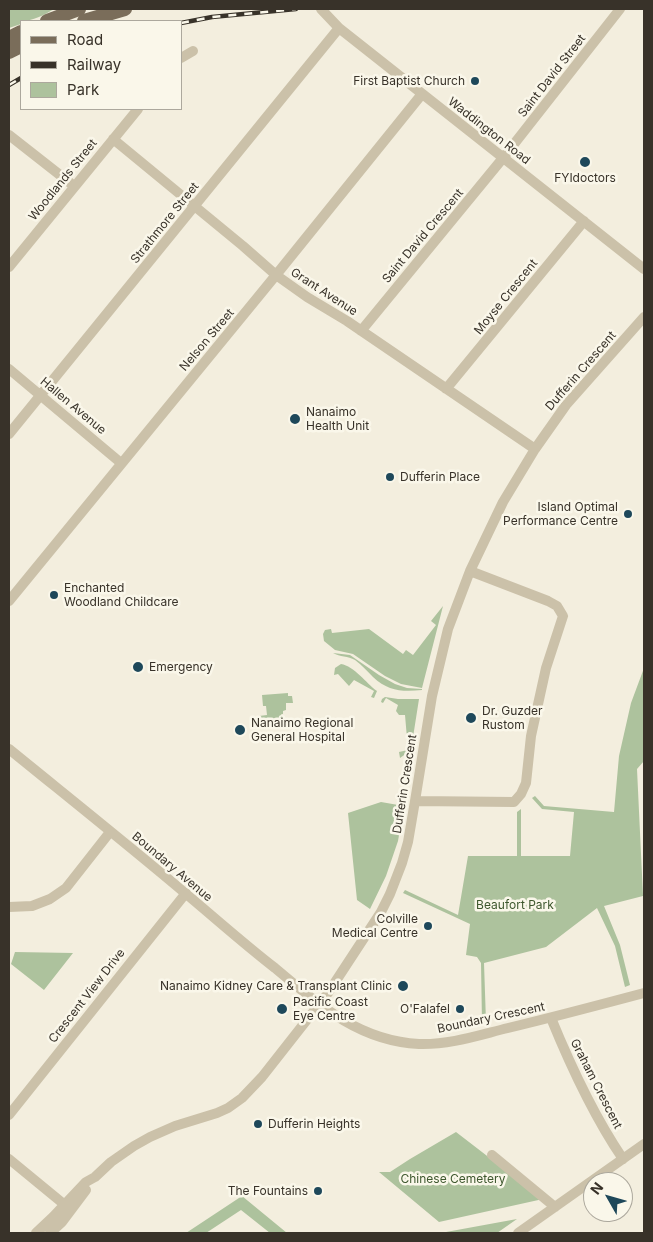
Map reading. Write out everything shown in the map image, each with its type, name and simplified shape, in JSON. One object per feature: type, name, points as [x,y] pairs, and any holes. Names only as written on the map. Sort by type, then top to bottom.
[{"type":"main road","points":[[50,20],[64,9]]},
{"type":"main road","points":[[50,20],[79,9]]},
{"type":"main road","points":[[79,20],[86,9]]},
{"type":"main road","points":[[87,20],[125,9]]},
{"type":"street","name":"Waddington Road","points":[[321,9],[339,28],[644,269]]},
{"type":"street","name":"Saint David Street","points":[[504,158],[620,9]]},
{"type":"street","name":"Strathmore Street","points":[[9,434],[339,28]]},
{"type":"street","points":[[182,57],[193,51]]},
{"type":"street","name":"Nelson Street","points":[[9,601],[422,94]]},
{"type":"street","name":"Woodlands Street","points":[[9,267],[137,110]]},
{"type":"street","points":[[9,135],[74,186]]},
{"type":"street","name":"Grant Avenue","points":[[113,139],[276,275],[535,449]]},
{"type":"street","name":"Saint David Crescent","points":[[361,331],[504,158]]},
{"type":"street","name":"Moyse Crescent","points":[[446,389],[584,221]]},
{"type":"street","name":"Dufferin Crescent","points":[[36,1233],[68,1208],[111,1162],[142,1141],[175,1126],[217,1113],[242,1098],[262,1077],[319,1005],[376,920],[390,894],[408,842],[432,696],[448,629],[470,571],[503,502],[535,449],[566,405],[644,317]]},
{"type":"street","name":"Hallen Avenue","points":[[9,369],[122,463]]},
{"type":"street","points":[[416,801],[514,802],[522,794],[526,783],[531,736],[544,676],[562,616],[557,606],[548,601],[470,571]]},
{"type":"street","name":"Boundary Avenue","points":[[9,749],[186,893],[319,1005]]},
{"type":"street","points":[[9,907],[32,906],[66,888],[110,832]]},
{"type":"street","name":"Crescent View Drive","points":[[9,1115],[186,893]]},
{"type":"street","name":"Boundary Crescent","points":[[319,1005],[364,1032],[394,1040],[432,1044],[458,1041],[644,993]]},
{"type":"street","name":"Graham Crescent","points":[[551,1018],[591,1105],[623,1159]]},
{"type":"street","points":[[518,1233],[644,1144]]},
{"type":"street","points":[[492,1156],[555,1207]]},
{"type":"street","points":[[9,1159],[68,1208]]},
{"type":"street","name":"Dufferin Crescent","points":[[50,1233],[62,1222],[68,1208]]},
{"type":"green space","points":[[9,9],[54,9],[34,19],[20,20],[20,24],[9,28]]},
{"type":"green space","points":[[443,606],[422,688],[401,684],[385,676],[353,654],[335,650],[324,641],[323,634],[325,630],[331,629],[332,633],[369,629],[403,654],[406,650],[413,655],[436,625],[431,621]]},
{"type":"green space","points":[[333,653],[350,655],[395,684],[422,690],[408,691],[390,688],[379,682],[355,660]]},
{"type":"green space","points":[[341,664],[355,671],[377,691],[374,698],[371,697],[374,691],[354,680],[349,686],[338,674],[334,675],[335,668]]},
{"type":"green space","name":"Beaufort Park","points":[[644,668],[644,761],[637,769],[643,896],[604,906],[620,945],[630,985],[625,987],[615,946],[597,908],[546,947],[484,963],[486,1022],[482,1023],[481,963],[477,957],[466,955],[470,924],[403,893],[405,890],[458,915],[468,856],[517,856],[517,812],[521,809],[521,856],[570,856],[574,812],[542,809],[532,798],[535,796],[544,806],[614,812],[619,756],[631,703]]},
{"type":"green space","points":[[288,693],[288,696],[292,696],[293,703],[286,703],[286,710],[281,714],[283,718],[278,719],[276,725],[260,727],[259,716],[267,715],[266,706],[263,706],[262,695]]},
{"type":"green space","points":[[385,697],[419,699],[411,750],[400,758],[399,752],[408,750],[405,715],[399,715],[396,711],[398,705],[386,698],[383,703],[381,702]]},
{"type":"green space","points":[[381,802],[404,806],[398,841],[386,876],[370,909],[357,900],[348,813]]},
{"type":"green space","points":[[15,952],[73,953],[44,990],[11,964]]},
{"type":"green space","name":"Chinese Cemetery","points":[[456,1132],[543,1199],[439,1222],[379,1172],[390,1172]]},
{"type":"green space","points":[[242,1196],[287,1233],[270,1233],[241,1210],[206,1233],[186,1233]]},
{"type":"green space","points":[[517,1219],[497,1233],[443,1233],[446,1232]]},
{"type":"railway","points":[[182,23],[212,17],[296,9]]},
{"type":"railway","points":[[9,85],[20,79]]},
{"type":"place","name":"First Baptist Church","points":[[475,81]]},
{"type":"place","name":"FYIdoctors","points":[[585,162]]},
{"type":"place","name":"Nanaimo Health Unit","points":[[295,419]]},
{"type":"place","name":"Dufferin Place","points":[[390,477]]},
{"type":"place","name":"Island Optimal Performance Centre","points":[[628,514]]},
{"type":"place","name":"Enchanted Woodland Childcare","points":[[54,595]]},
{"type":"place","name":"Emergency","points":[[138,667]]},
{"type":"place","name":"Dr. Guzder Rustom","points":[[471,718]]},
{"type":"place","name":"Nanaimo Regional General Hospital","points":[[240,730]]},
{"type":"place","name":"Colville Medical Centre","points":[[428,926]]},
{"type":"place","name":"Nanaimo Kidney Care & Transplant Clinic","points":[[403,986]]},
{"type":"place","name":"Pacific Coast Eye Centre","points":[[282,1009]]},
{"type":"place","name":"O'Falafel","points":[[460,1009]]},
{"type":"place","name":"Dufferin Heights","points":[[258,1124]]},
{"type":"place","name":"The Fountains","points":[[318,1191]]}]
